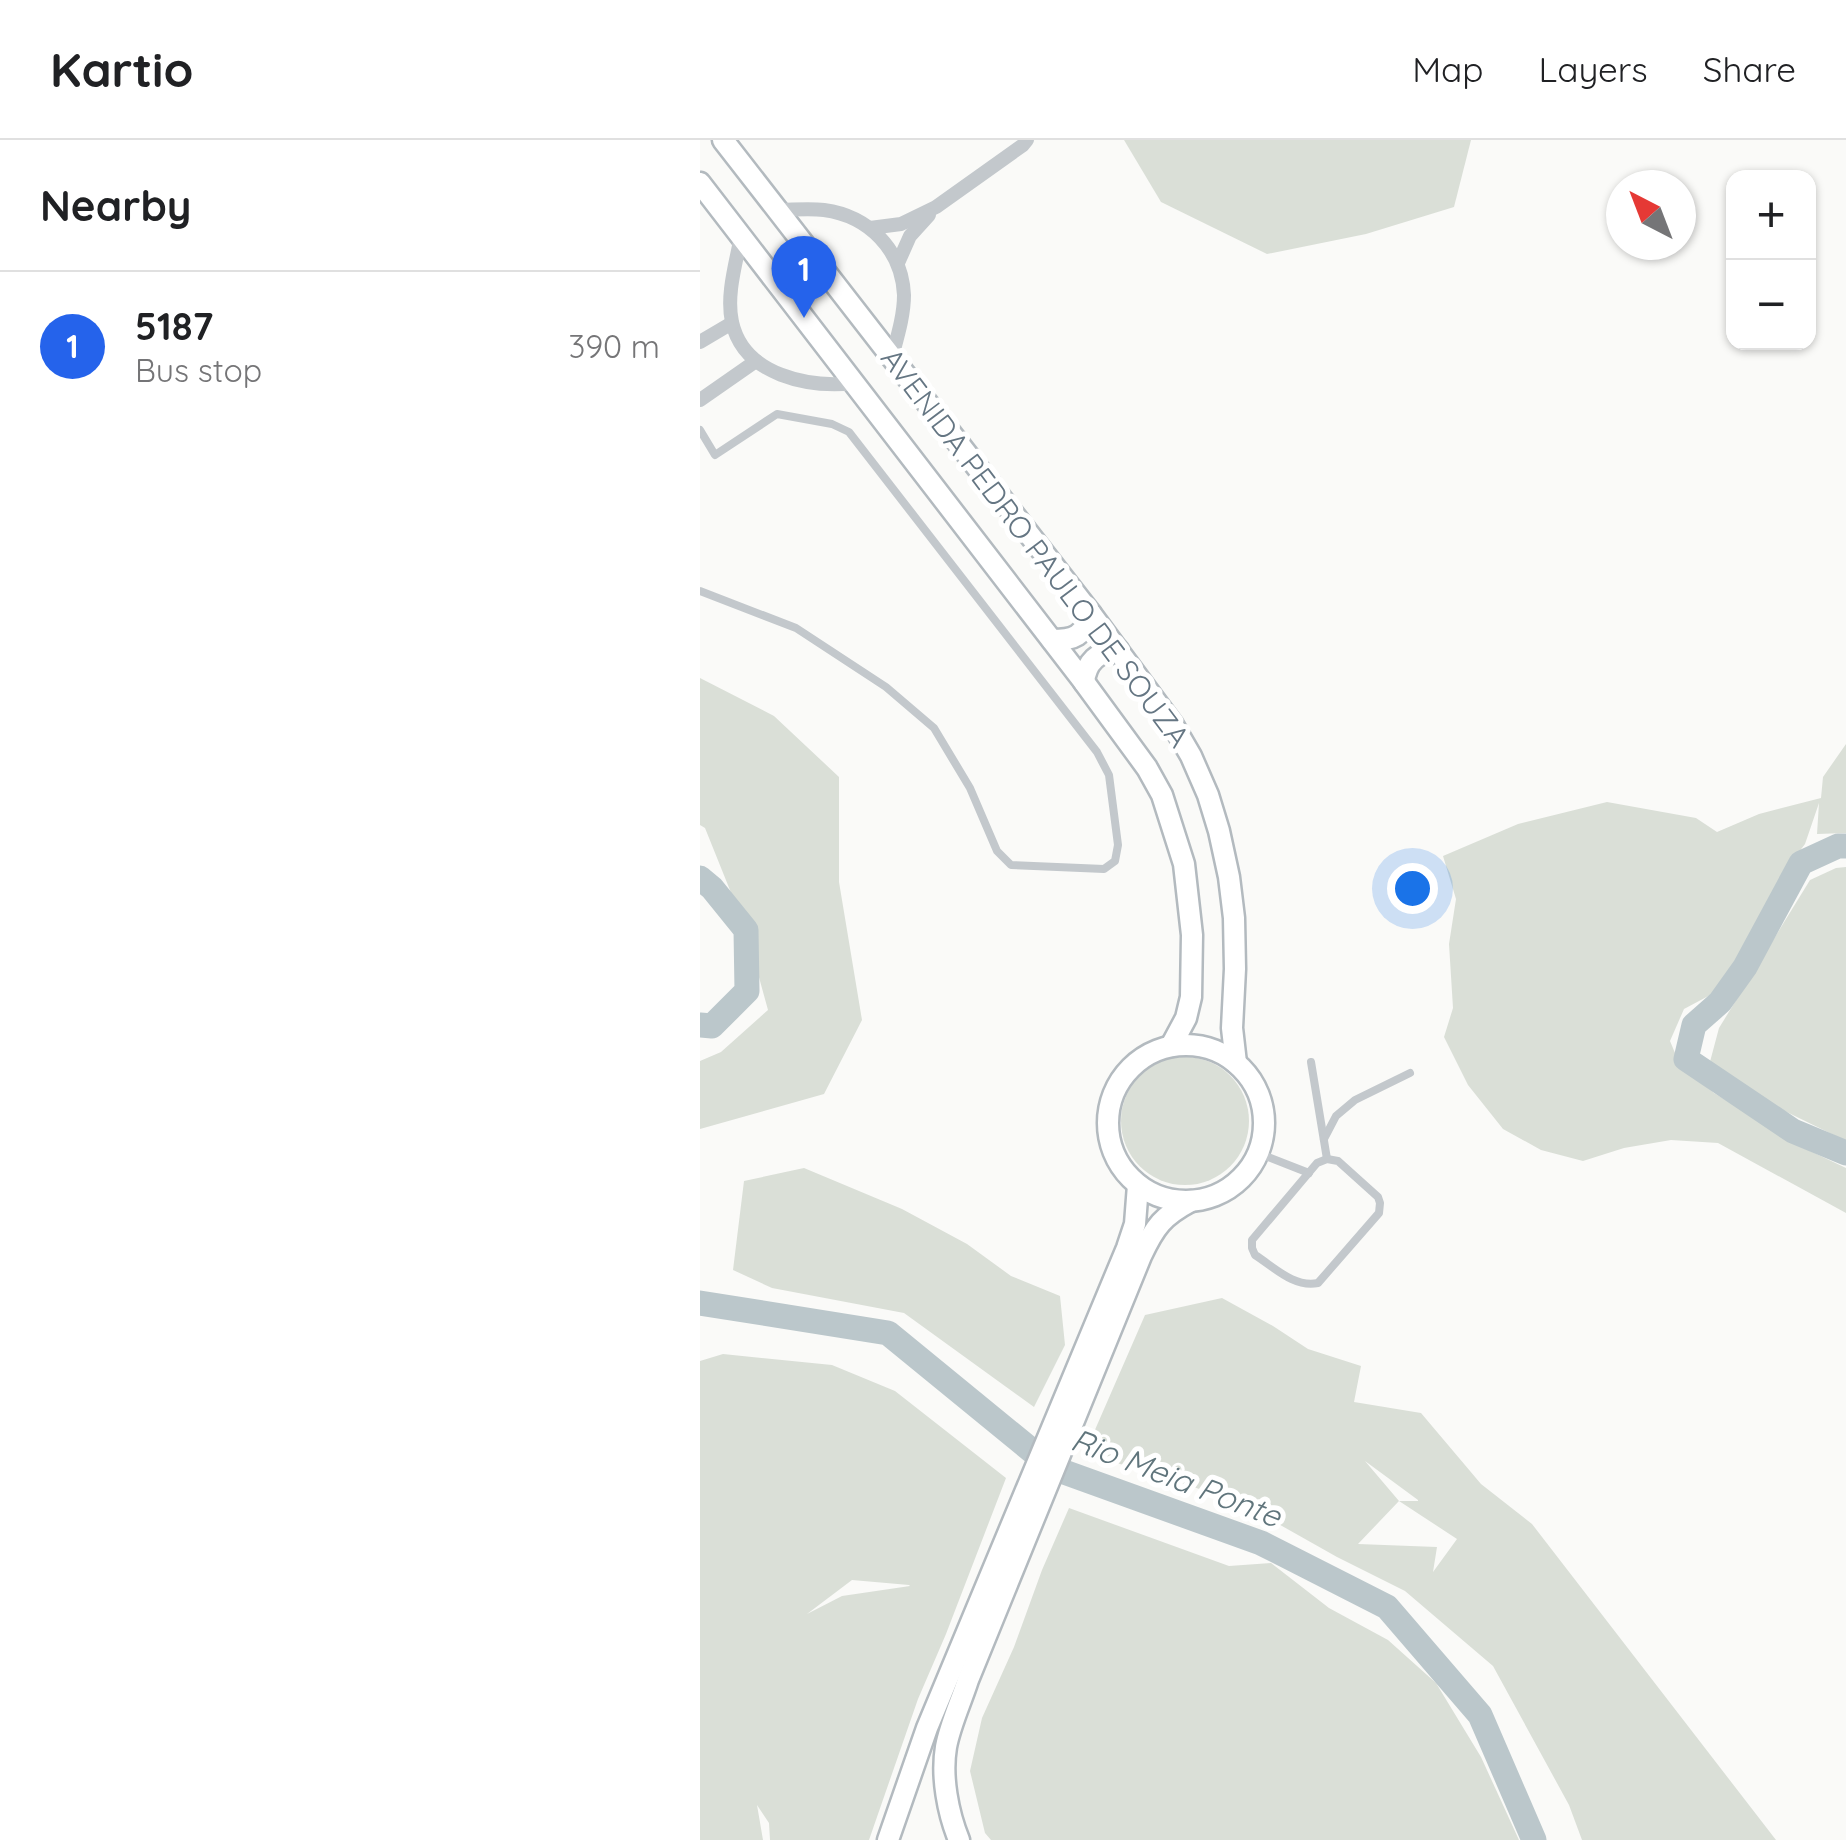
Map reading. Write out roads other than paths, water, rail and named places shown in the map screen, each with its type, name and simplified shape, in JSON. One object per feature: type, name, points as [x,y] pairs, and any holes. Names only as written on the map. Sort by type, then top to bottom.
[{"type":"main road","name":"AVENIDA PEDRO PAULO DE SOUZA","points":[[724,140],[1118,650],[1191,756],[1219,831],[1234,918],[1232,1028],[1236,1063]]},
{"type":"main road","name":"AVENIDA PEDRO PAULO DE SOUZA","points":[[700,183],[1148,768],[1162,795],[1184,864],[1191,916],[1192,997],[1172,1046]]},
{"type":"main road","points":[[1052,640],[1068,640],[1079,634],[1090,614]]},
{"type":"main road","points":[[1084,682],[1090,662],[1108,651],[1118,650]]},
{"type":"main road","points":[[1172,1046],[1212,1049],[1236,1063],[1258,1091],[1263,1112],[1258,1153],[1246,1172],[1212,1196],[1192,1200],[1172,1200],[1138,1184],[1124,1171],[1108,1134],[1113,1095],[1122,1078],[1152,1052],[1172,1046]]},
{"type":"main road","points":[[1063,1425],[1127,1248],[1138,1208],[1138,1184]]},
{"type":"main road","points":[[888,1840],[926,1728],[1141,1256],[1155,1227],[1170,1212],[1192,1200]]},
{"type":"main road","points":[[959,1840],[945,1778],[946,1748],[1019,1529]]},
{"type":"street","points":[[870,228],[902,224],[936,207],[1026,140]]},
{"type":"street","points":[[898,263],[910,236],[936,207]]},
{"type":"street","points":[[777,210],[826,210],[846,216],[870,228],[886,243],[898,263],[904,296],[892,357]]},
{"type":"street","points":[[741,236],[731,291],[732,322],[742,345],[756,361],[781,376],[832,386],[855,382]]},
{"type":"street","points":[[700,342],[732,322]]},
{"type":"street","points":[[700,400],[756,361]]},
{"type":"lane","points":[[700,430],[715,455],[777,414],[832,424],[849,432],[1097,752],[1108,775],[1118,844],[1115,861],[1104,869],[1011,865],[997,851],[970,788],[934,728],[886,686],[796,628],[700,591]]},
{"type":"lane","points":[[1311,1062],[1327,1159]]},
{"type":"lane","points":[[1324,1139],[1336,1116],[1354,1100],[1410,1073]]},
{"type":"lane","points":[[1258,1153],[1309,1173]]},
{"type":"lane","points":[[1327,1159],[1338,1161],[1378,1196],[1380,1203],[1379,1213],[1318,1284],[1312,1286],[1298,1284],[1255,1255],[1252,1248],[1252,1240],[1309,1173],[1317,1163],[1327,1159]]},
{"type":"waterway","points":[[1846,846],[1801,863],[1745,967],[1720,1002],[1694,1025],[1686,1059],[1793,1131],[1846,1153]]},
{"type":"waterway","name":"Rio Meia Ponte","points":[[700,878],[746,930],[747,991],[712,1026],[700,1025]]},
{"type":"waterway","name":"Rio Meia Ponte","points":[[700,1303],[888,1333],[1053,1468],[1261,1543],[1387,1607],[1480,1715],[1534,1840]]},
{"type":"place","name":"5187","points":[[804,318]]}]
